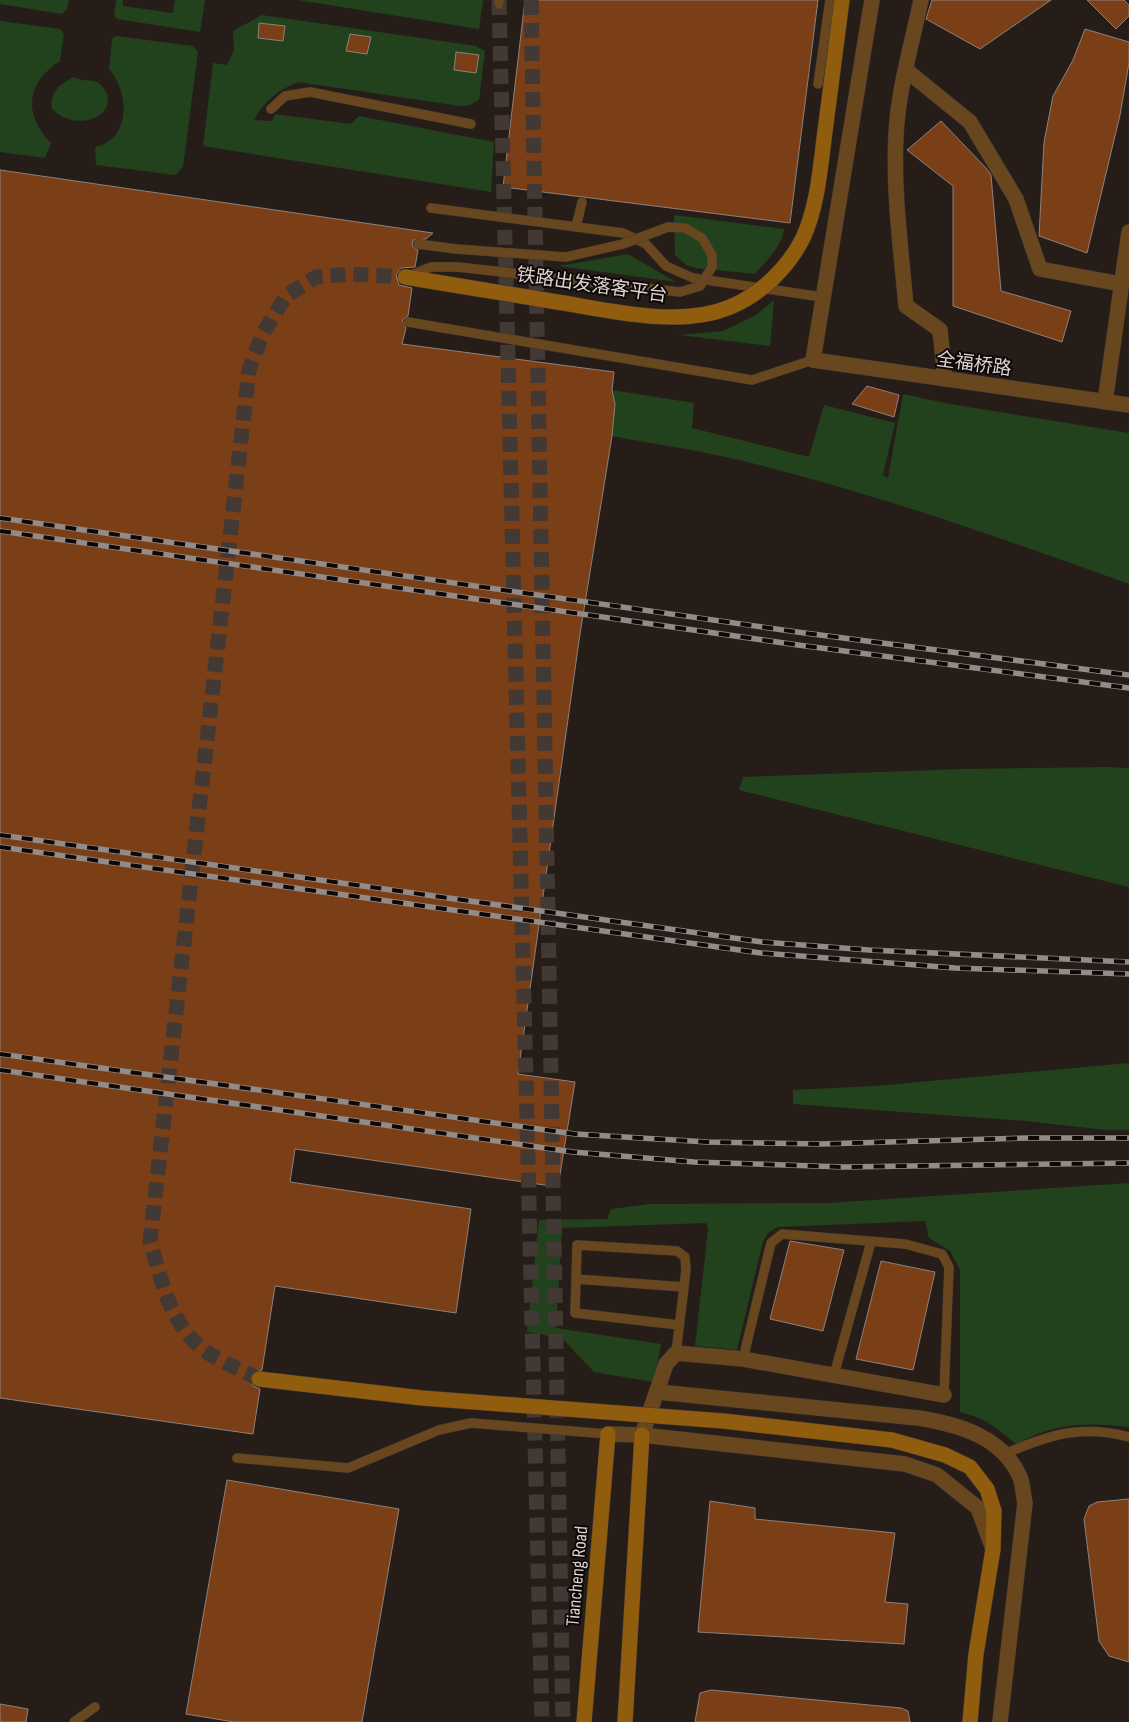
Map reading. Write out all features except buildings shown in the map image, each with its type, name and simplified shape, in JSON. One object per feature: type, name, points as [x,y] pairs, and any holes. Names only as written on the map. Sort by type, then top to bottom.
[{"type":"main road","name":"铁路出发落客平台","points":[[405,277],[644,316],[697,315],[729,308],[749,298],[770,281],[788,261],[803,238],[810,216],[818,184],[842,0]]},
{"type":"main road","points":[[259,1378],[422,1398],[723,1421],[892,1440],[946,1455],[970,1467],[987,1489],[994,1511],[993,1549],[976,1654],[970,1722]]},
{"type":"main road","name":"Tiancheng Road","points":[[584,1722],[608,1434]]},
{"type":"main road","points":[[625,1722],[642,1435]]},
{"type":"street","points":[[813,360],[872,0]]},
{"type":"street","points":[[921,0],[906,70],[896,134],[898,212],[906,306],[940,330],[945,379]]},
{"type":"street","points":[[906,70],[970,122],[1016,199],[1040,269],[1121,284]]},
{"type":"street","points":[[1105,402],[1129,232]]},
{"type":"street","name":"全福桥路","points":[[813,360],[1129,405]]},
{"type":"street","points":[[642,1435],[666,1364],[676,1353],[743,1359],[944,1395]]},
{"type":"street","points":[[658,1392],[918,1418],[948,1423],[980,1434],[1004,1454],[1020,1477],[1025,1503],[1000,1722]]},
{"type":"street","points":[[608,1434],[642,1435],[905,1464],[937,1475],[978,1508],[993,1549]]},
{"type":"lane","points":[[818,84],[830,0]]},
{"type":"lane","points":[[272,108],[284,96],[310,92],[471,124]]},
{"type":"lane","points":[[576,227],[582,202]]},
{"type":"lane","points":[[431,208],[623,233],[646,244],[666,266],[693,278],[822,297]]},
{"type":"lane","points":[[405,277],[431,267],[458,267],[680,292],[700,286],[712,267],[712,255],[702,238],[685,228],[668,227],[623,244],[566,257],[456,250],[418,244]]},
{"type":"lane","points":[[408,322],[752,380],[813,360]]},
{"type":"lane","points":[[743,1359],[770,1243],[782,1234],[904,1244],[942,1254],[949,1267],[944,1395]]},
{"type":"lane","points":[[834,1375],[871,1242]]},
{"type":"lane","points":[[676,1353],[684,1287],[685,1257],[676,1251],[577,1246],[575,1313],[679,1325]]},
{"type":"lane","points":[[576,1279],[684,1287]]},
{"type":"lane","points":[[237,1458],[348,1468],[439,1430],[471,1423],[608,1434]]},
{"type":"lane","points":[[1004,1454],[1043,1437],[1075,1431],[1102,1432],[1129,1437]]},
{"type":"lane","points":[[74,1722],[95,1707]]},
{"type":"green space","points":[[0,0],[69,0],[67,9],[62,14],[0,4]]},
{"type":"green space","points":[[116,0],[123,0],[123,6],[173,13],[175,0],[205,0],[200,32],[117,19],[114,16]]},
{"type":"green space","points":[[298,0],[483,0],[479,29]]},
{"type":"green space","points":[[262,15],[476,46],[485,51],[479,100],[470,105],[460,106],[298,82],[272,97],[262,107],[254,120],[272,121],[275,114],[351,124],[359,116],[494,142],[491,192],[203,146],[213,63],[227,65],[234,50],[233,31]]},
{"type":"green space","points":[[0,21],[60,29],[64,34],[60,61],[40,79],[32,99],[36,121],[51,143],[45,158],[0,152]]},
{"type":"green space","points":[[116,36],[193,46],[198,52],[183,167],[175,175],[96,165],[95,147],[107,143],[116,135],[121,125],[123,114],[120,89],[116,78],[109,69],[112,39]]},
{"type":"green space","points":[[74,77],[97,82],[107,94],[108,103],[104,111],[97,117],[75,121],[63,117],[52,109],[54,93],[64,83]]},
{"type":"green space","points":[[674,215],[784,229],[783,236],[777,248],[755,274],[695,268],[686,265],[675,255]]},
{"type":"green space","points":[[628,254],[676,282],[559,266]]},
{"type":"green space","points":[[774,300],[770,346],[679,335],[723,331],[756,315]]},
{"type":"green space","points":[[612,390],[694,403],[692,428],[809,457],[824,405],[895,423],[883,475],[888,478],[903,394],[950,404],[1129,433],[1129,584],[984,533],[838,486],[723,456],[612,436],[615,404]]},
{"type":"green space","points":[[1129,768],[1129,887],[739,790],[743,777],[963,769]]},
{"type":"green space","points":[[1129,1063],[1129,1130],[1106,1130],[1025,1121],[793,1104],[793,1090],[875,1086]]},
{"type":"green space","points":[[1129,1183],[1129,1427],[1084,1425],[1057,1428],[1016,1444],[990,1424],[960,1412],[960,1270],[950,1251],[929,1238],[925,1221],[778,1227],[769,1232],[763,1241],[737,1350],[695,1346],[708,1229],[706,1223],[562,1228],[556,1328],[661,1344],[654,1382],[594,1372],[562,1338],[527,1332],[539,1220],[607,1219],[611,1209],[650,1204],[828,1203]]},
{"type":"tunnel","points":[[499,0],[542,1722]]},
{"type":"tunnel","points":[[531,0],[563,1722]]},
{"type":"tunnel","points":[[259,1379],[207,1352],[194,1342],[184,1330],[169,1302],[150,1241],[249,370],[263,333],[286,296],[316,277],[349,274],[405,277]]},
{"type":"railway","points":[[0,518],[797,632],[1129,675]]},
{"type":"railway","points":[[0,531],[798,645],[1129,688]]},
{"type":"railway","points":[[0,835],[762,942],[869,950],[1129,962]]},
{"type":"railway","points":[[0,847],[761,953],[955,968],[1129,974]]},
{"type":"railway","points":[[0,1054],[575,1134],[707,1142],[820,1144],[1028,1138],[1129,1138]]},
{"type":"railway","points":[[0,1070],[573,1152],[694,1162],[844,1167],[1129,1163]]}]
